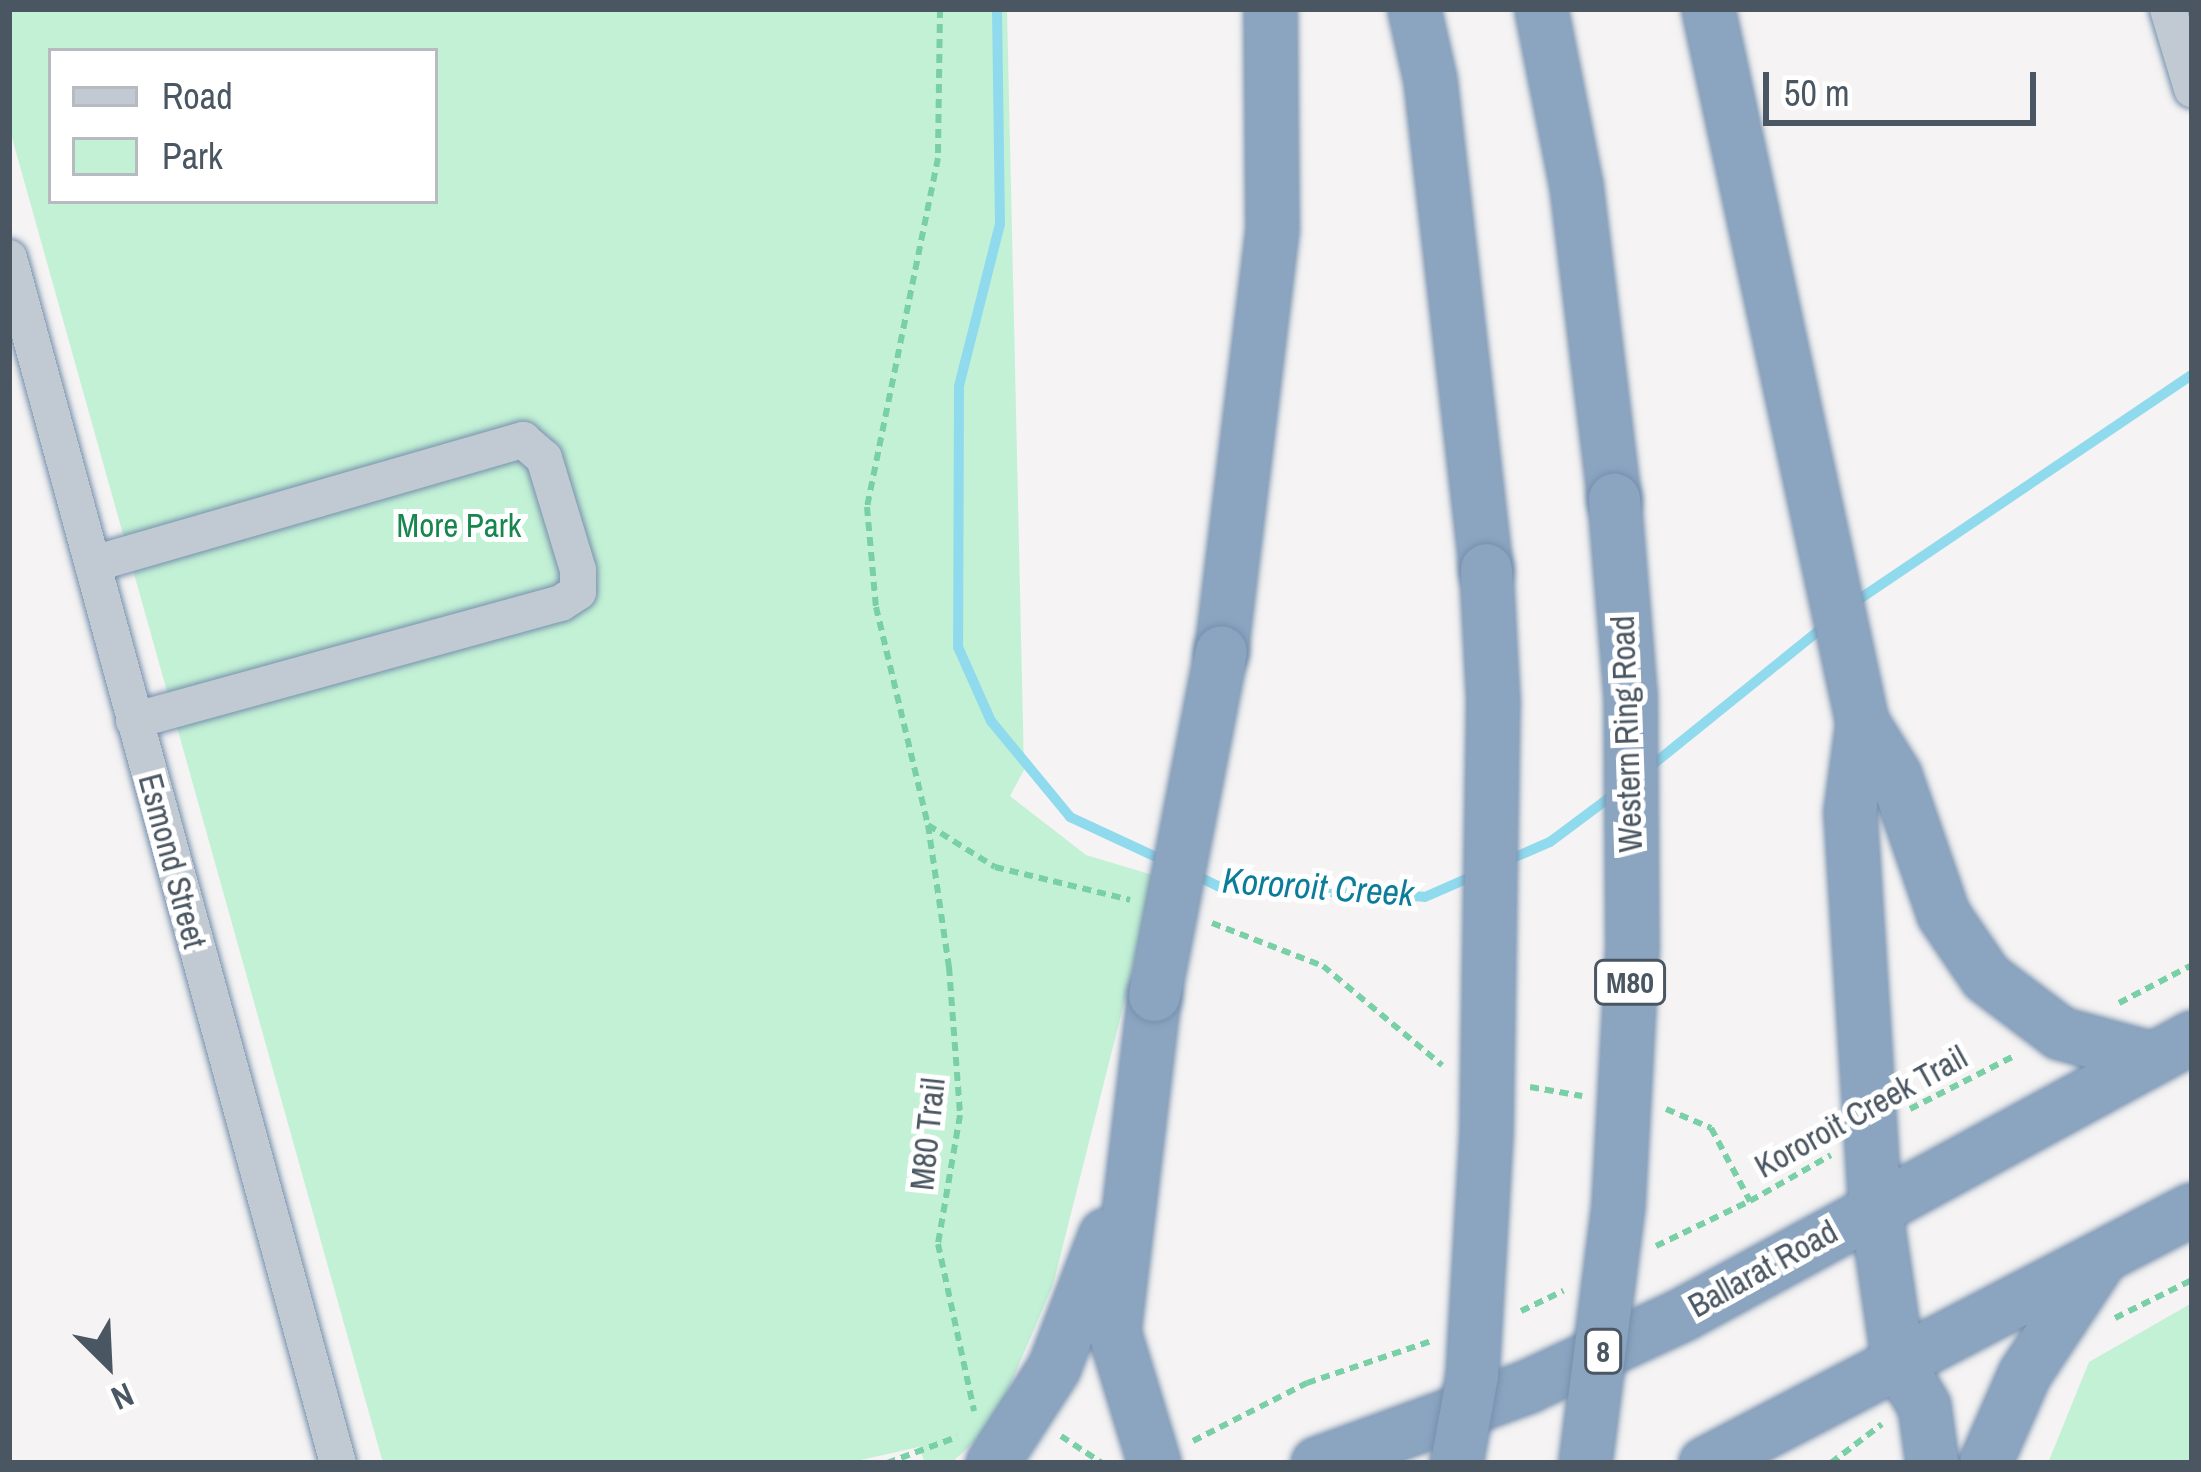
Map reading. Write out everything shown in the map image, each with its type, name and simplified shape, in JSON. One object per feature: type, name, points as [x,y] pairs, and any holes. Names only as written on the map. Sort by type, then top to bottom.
[{"type":"highway","points":[[1133,1457],[1114,1332],[1154,995],[1221,651],[1272,228],[1270,9]]},
{"type":"highway","points":[[1414,9],[1430,80],[1486,569],[1493,704],[1486,1131],[1472,1375],[1456,1463]]},
{"type":"highway","name":"Western Ring Road","points":[[1541,9],[1576,185],[1614,499],[1630,694],[1632,949],[1618,1205],[1585,1463]]},
{"type":"highway","points":[[1708,9],[1862,722],[1850,812],[1875,1207],[1898,1362],[1924,1406],[1932,1463]]},
{"type":"highway","points":[[1862,722],[1895,775],[1943,914],[1986,977],[2060,1033],[2172,1048]]},
{"type":"highway","name":"Ballarat Road","points":[[1317,1463],[1528,1386],[1682,1315],[2172,1048]]},
{"type":"highway","points":[[991,1438],[1054,1367],[1093,1274],[1138,1124]]},
{"type":"highway","points":[[1705,1463],[2192,1209]]},
{"type":"highway","points":[[1985,1463],[2024,1374],[2098,1262]]},
{"type":"street","points":[[2168,9],[2192,89]]},
{"type":"street","name":"Esmond Street","points":[[9,258],[338,1463]]},
{"type":"street","points":[[93,564],[523,440],[544,458],[578,570],[578,592],[561,603],[134,721]]},
{"type":"path","name":"M80 Trail","points":[[940,9],[938,158],[867,507],[876,607],[928,825],[960,1115],[940,1269],[968,1358],[974,1411]]},
{"type":"path","points":[[928,825],[995,867],[1147,904]]},
{"type":"path","points":[[1191,917],[1323,966],[1458,1074]]},
{"type":"path","name":"Kororoit Creek Trail","points":[[1641,1105],[1688,1112],[1711,1128],[1750,1201],[1873,1130],[2192,965]]},
{"type":"path","points":[[1525,1087],[1594,1098]]},
{"type":"path","points":[[1645,1251],[1750,1201]]},
{"type":"path","points":[[1498,1321],[1582,1281]]},
{"type":"path","points":[[1048,1430],[1133,1457],[1178,1435],[1184,1445],[1307,1383],[1457,1333]]},
{"type":"path","points":[[974,1411],[991,1438]]},
{"type":"path","points":[[887,1463],[935,1450],[969,1429],[974,1411]]},
{"type":"green space","name":"More Park","points":[[9,9],[1007,9],[1024,770],[1010,796],[1086,855],[1156,876],[1053,1285],[993,1425],[951,1463],[925,1463],[919,1447],[847,1463],[383,1463],[9,127]]},
{"type":"green space","points":[[2192,1303],[2192,1463],[2048,1463],[2089,1362]]},
{"type":"waterway","name":"Kororoit Creek","points":[[997,9],[1000,224],[959,386],[958,647],[991,721],[1070,817],[1165,861]]},
{"type":"waterway","name":"Kororoit Creek","points":[[1852,604],[2192,375]]},
{"type":"waterway","name":"Kororoit Creek","points":[[1646,770],[1828,623]]},
{"type":"waterway","name":"Kororoit Creek","points":[[1506,861],[1550,842],[1617,792]]},
{"type":"waterway","name":"Kororoit Creek","points":[[1193,874],[1218,886],[1425,897],[1473,876]]}]
